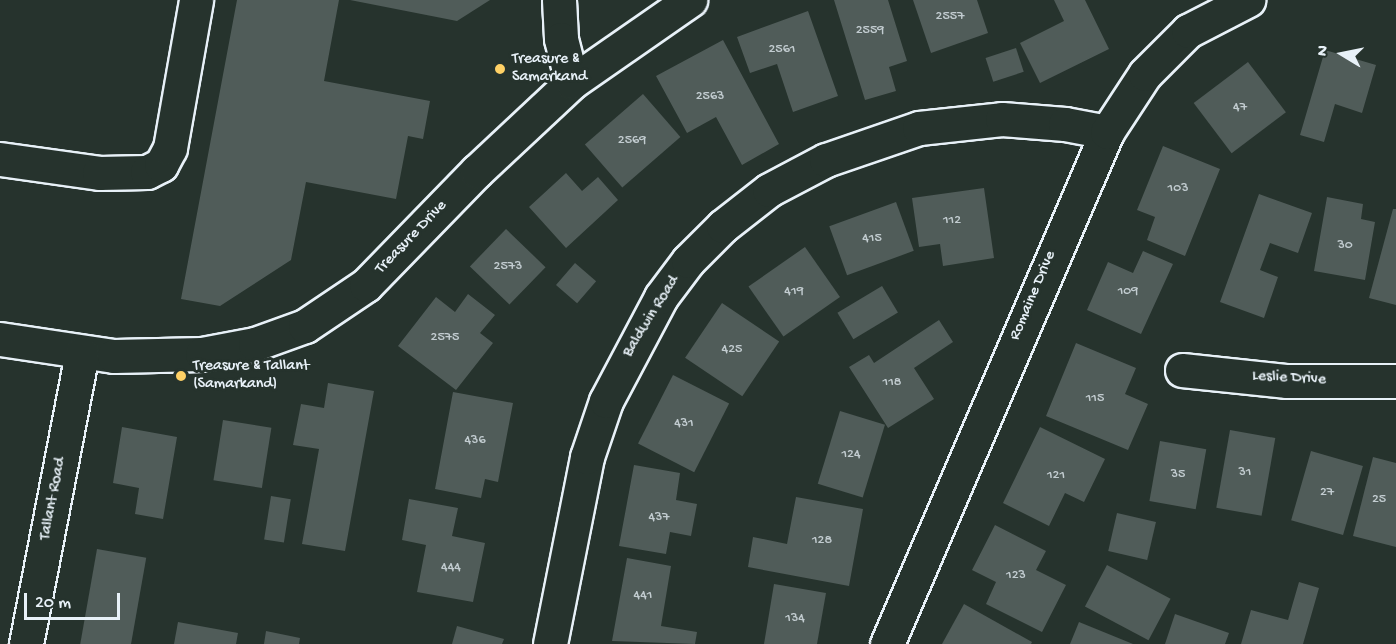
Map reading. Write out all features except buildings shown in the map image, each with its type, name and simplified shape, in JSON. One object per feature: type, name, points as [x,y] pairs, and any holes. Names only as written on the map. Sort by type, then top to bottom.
[{"type":"street","points":[[0,159],[99,173],[147,172],[161,165],[170,148],[196,0]]},
{"type":"street","points":[[559,0],[561,39],[572,82]]},
{"type":"street","name":"Treasure Drive","points":[[0,339],[82,353],[202,354],[255,344],[305,326],[366,285],[477,171],[572,82],[690,0]]},
{"type":"street","name":"Romaine Drive","points":[[887,644],[1107,132],[1145,74],[1188,31],[1248,0]]},
{"type":"street","name":"Baldwin Road","points":[[550,644],[587,457],[606,401],[631,348],[661,297],[688,261],[723,226],[769,190],[826,160],[919,128],[1002,119],[1065,123],[1107,132]]},
{"type":"street","name":"Tallant Road","points":[[26,644],[82,353]]},
{"type":"street","name":"Leslie Drive","points":[[1182,370],[1287,381],[1396,381]]},
{"type":"place","name":"Treasure & Samarkand","points":[[500,69]]},
{"type":"place","name":"Treasure & Tallant (Samarkand)","points":[[181,376]]}]
